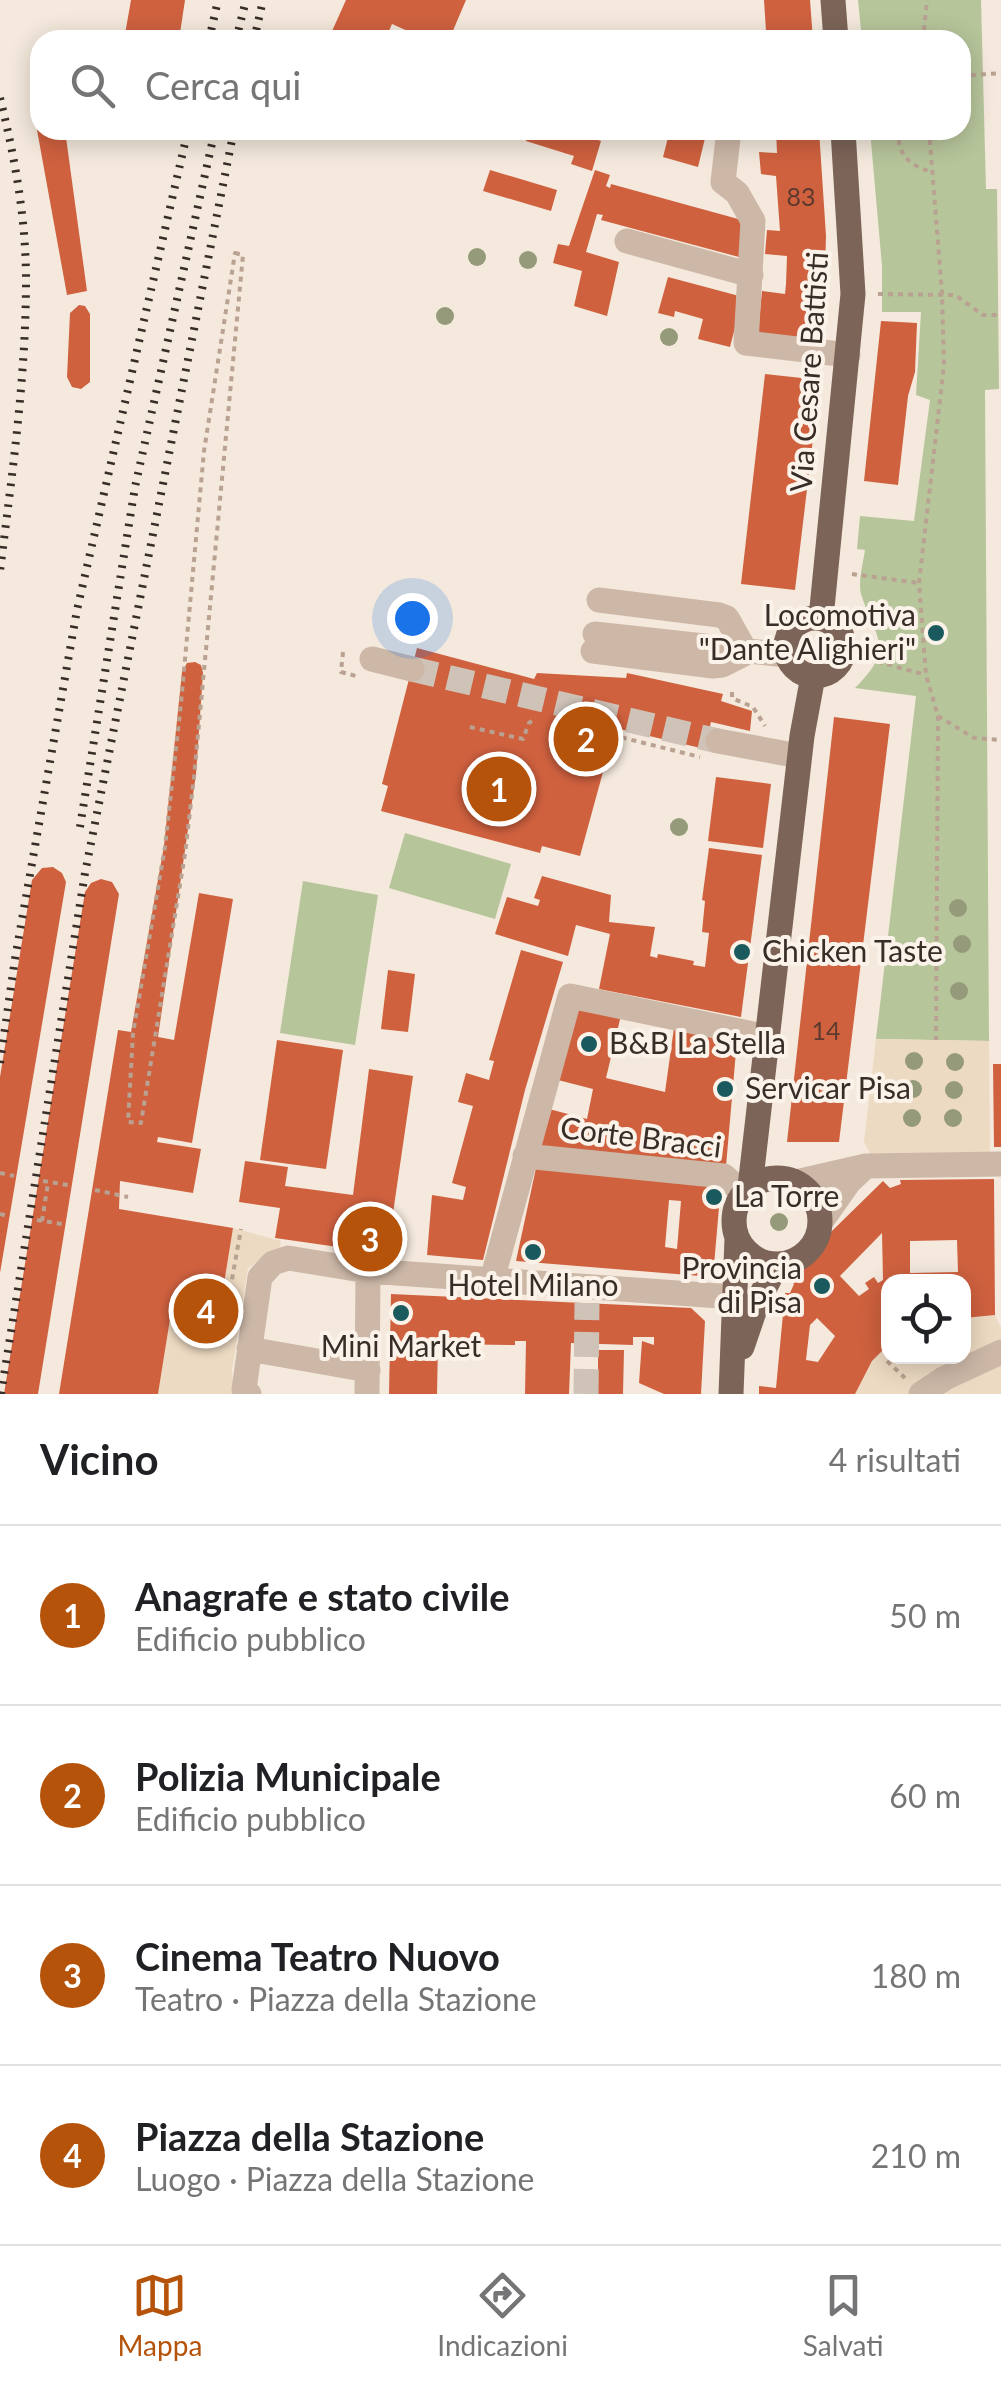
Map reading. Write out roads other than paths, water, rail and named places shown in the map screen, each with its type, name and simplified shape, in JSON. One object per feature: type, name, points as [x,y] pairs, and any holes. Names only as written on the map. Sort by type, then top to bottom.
[{"type":"main road","points":[[833,0],[835,30]]},
{"type":"main road","name":"Via Cesare Battisti","points":[[820,618],[848,356],[853,264],[844,140]]},
{"type":"main road","points":[[820,618],[837,627],[844,654],[833,670],[813,676],[797,670],[786,655],[788,635],[802,621],[820,618]]},
{"type":"main road","points":[[731,1392],[737,1238],[734,1214],[747,1190],[758,1122],[800,756],[813,676]]},
{"type":"main road","points":[[737,1238],[754,1257],[778,1264],[802,1257],[817,1237],[820,1223],[814,1199],[788,1180],[767,1154],[758,1122]]},
{"type":"main road","points":[[747,1190],[759,1181],[788,1180]]},
{"type":"main road","points":[[731,1392],[750,1320],[778,1264]]},
{"type":"street","points":[[727,140],[724,182],[737,193],[753,221],[746,343],[848,356]]},
{"type":"street","points":[[626,241],[751,275]]},
{"type":"street","points":[[741,642],[722,666],[714,666],[596,625],[719,615],[727,618],[741,642],[786,655]]},
{"type":"street","points":[[372,659],[412,669]]},
{"type":"street","points":[[710,749],[800,756]]},
{"type":"street","points":[[492,1280],[570,996],[768,1038]]},
{"type":"street","name":"Corte Bracci","points":[[526,1156],[724,1176],[747,1190]]},
{"type":"street","points":[[788,1180],[866,1166],[1001,1164]]},
{"type":"street","points":[[820,1223],[849,1182],[866,1166]]},
{"type":"street","points":[[249,1394],[244,1389],[260,1277],[274,1263],[288,1258],[368,1271],[734,1297]]},
{"type":"street","points":[[249,1349],[368,1382],[368,1271]]},
{"type":"street","points":[[916,1389],[1001,1352]]},
{"type":"tunnel","points":[[412,669],[718,741]]},
{"type":"tunnel","points":[[586,1394],[587,1303]]},
{"type":"railway","points":[[211,30],[218,0]]},
{"type":"railway","points":[[238,30],[246,0]]},
{"type":"railway","points":[[256,30],[263,0]]},
{"type":"railway","points":[[0,98],[19,189],[26,280],[21,389],[0,571]]},
{"type":"railway","points":[[0,1063],[77,610],[186,140]]},
{"type":"railway","points":[[80,827],[135,487],[213,140]]},
{"type":"railway","points":[[1,1394],[85,873],[232,140]]},
{"type":"place","name":"Locomotiva \"Dante Alighieri\"","points":[[936,633]]},
{"type":"place","name":"Polizia Municipale","points":[[586,739]]},
{"type":"place","name":"Anagrafe e stato civile","points":[[499,789]]},
{"type":"place","name":"Chicken Taste","points":[[742,952]]},
{"type":"place","name":"B&B La Stella","points":[[589,1044]]},
{"type":"place","name":"Servicar Pisa","points":[[725,1089]]},
{"type":"place","name":"La Torre","points":[[714,1197]]},
{"type":"place","name":"Cinema Teatro Nuovo","points":[[370,1239]]},
{"type":"place","name":"Hotel Milano","points":[[533,1252]]},
{"type":"place","name":"Provincia di Pisa","points":[[822,1286]]},
{"type":"place","name":"Piazza della Stazione","points":[[206,1311]]},
{"type":"place","name":"Mini Market","points":[[401,1313]]}]
